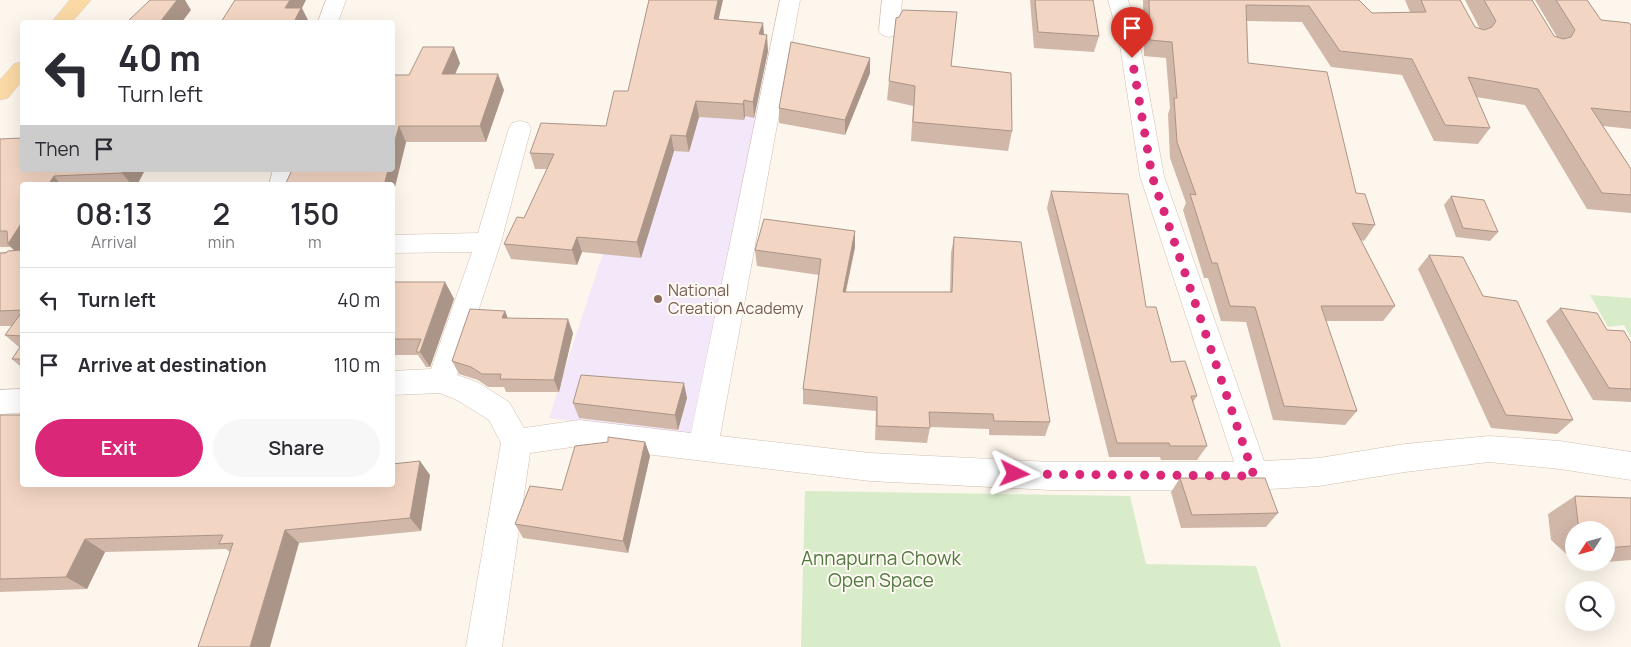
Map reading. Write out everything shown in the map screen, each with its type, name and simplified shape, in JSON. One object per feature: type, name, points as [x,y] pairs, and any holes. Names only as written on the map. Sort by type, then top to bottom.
[{"type":"main road","points":[[64,20],[80,0]]},
{"type":"main road","points":[[0,93],[20,71]]},
{"type":"street","points":[[329,20],[336,0]]},
{"type":"street","points":[[703,447],[790,0]]},
{"type":"street","points":[[889,31],[892,0]]},
{"type":"street","points":[[1118,0],[1129,38],[1152,176],[1254,476]]},
{"type":"street","points":[[441,381],[488,242],[520,128]]},
{"type":"street","points":[[395,244],[488,242]]},
{"type":"street","points":[[395,383],[441,381],[467,391],[499,411],[516,442],[484,647]]},
{"type":"street","points":[[0,402],[20,401]]},
{"type":"street","points":[[516,442],[578,433],[870,467],[1051,476],[1254,476],[1318,472],[1406,458],[1489,448],[1560,455],[1630,468]]},
{"type":"shaded area","name":"National Creation Academy","points":[[658,84],[766,91],[702,438],[549,418]]},
{"type":"green space","points":[[1590,295],[1631,298],[1631,338],[1624,325],[1608,327]]},
{"type":"green space","name":"Annapurna Chowk Open Space","points":[[805,491],[1130,496],[1146,564],[1256,566],[1281,647],[801,647]]},
{"type":"building","points":[[150,0],[177,0],[162,20],[129,20]]},
{"type":"building","points":[[235,0],[290,0],[285,8],[301,8],[295,20],[222,20]]},
{"type":"building","points":[[649,0],[718,0],[714,19],[763,23],[759,34],[767,35],[753,102],[744,100],[743,104],[696,101],[686,136],[671,135],[637,242],[577,237],[572,250],[504,244],[517,217],[524,218],[554,154],[530,153],[541,123],[606,126],[614,91],[628,91]]},
{"type":"building","points":[[1035,0],[1093,0],[1099,36],[1038,32]]},
{"type":"building","points":[[1149,0],[1359,0],[1372,13],[1426,12],[1421,0],[1460,0],[1475,27],[1484,30],[1492,27],[1496,21],[1484,0],[1532,0],[1554,36],[1563,39],[1571,37],[1575,30],[1556,0],[1587,0],[1601,20],[1629,23],[1631,25],[1631,112],[1591,108],[1631,169],[1631,195],[1602,193],[1538,89],[1468,77],[1490,128],[1445,125],[1412,59],[1340,51],[1309,6],[1246,5],[1248,63],[1327,72],[1356,193],[1365,194],[1375,225],[1352,223],[1395,306],[1321,306],[1357,411],[1284,406],[1255,307],[1230,306],[1217,263],[1212,263],[1190,194],[1196,195],[1177,142],[1174,98],[1177,98],[1172,42],[1150,40]]},
{"type":"building","points":[[903,10],[957,12],[951,66],[1011,73],[1012,131],[913,122],[915,86],[889,81],[896,18],[899,17]]},
{"type":"building","points":[[791,42],[870,58],[845,120],[779,108]]},
{"type":"building","points":[[423,47],[454,47],[442,74],[498,74],[480,126],[399,126],[395,140],[395,75],[409,75]]},
{"type":"building","points":[[20,138],[20,172],[123,172],[54,176],[50,182],[20,182],[20,225],[8,244],[7,231],[0,231],[0,139]]},
{"type":"building","points":[[291,172],[387,172],[385,182],[286,182]]},
{"type":"building","points":[[1051,191],[1128,194],[1146,307],[1156,307],[1171,362],[1185,361],[1197,396],[1191,396],[1207,446],[1170,446],[1169,443],[1117,443]]},
{"type":"building","points":[[1451,196],[1484,200],[1498,232],[1463,228]]},
{"type":"building","points":[[764,219],[855,231],[843,292],[952,292],[954,237],[1021,242],[1050,422],[994,421],[993,414],[929,412],[930,428],[877,426],[877,397],[803,389],[821,259],[755,250]]},
{"type":"building","points":[[20,250],[20,310],[0,311],[0,253]]},
{"type":"building","points":[[1429,255],[1463,257],[1483,296],[1517,301],[1573,420],[1506,415]]},
{"type":"building","points":[[395,282],[445,282],[420,352],[416,352],[421,339],[395,339]]},
{"type":"building","points":[[1560,308],[1597,313],[1607,330],[1624,331],[1631,343],[1631,389],[1609,388]]},
{"type":"building","points":[[470,309],[505,311],[502,318],[568,319],[554,380],[500,379],[501,374],[482,374],[471,367],[452,361]]},
{"type":"building","points":[[20,315],[20,336],[5,335]]},
{"type":"building","points":[[20,347],[20,359],[12,359]]},
{"type":"building","points":[[581,375],[684,383],[675,415],[573,403]]},
{"type":"building","points":[[0,415],[20,415],[20,487],[395,487],[395,464],[420,461],[410,518],[285,530],[250,647],[198,647],[233,543],[219,544],[223,535],[85,539],[66,577],[0,579]]},
{"type":"building","points":[[608,437],[645,442],[623,541],[515,524],[530,486],[562,490],[575,446],[608,442]]},
{"type":"building","points":[[1180,478],[1265,478],[1278,513],[1192,515]]},
{"type":"building","points":[[1575,496],[1631,498],[1631,546],[1615,547],[1615,521],[1578,521]]},
{"type":"place","name":"National Creation Academy","points":[[658,299]]},
{"type":"route","points":[[1015,474],[1051,476],[1254,476],[1152,176],[1132,58]]}]
